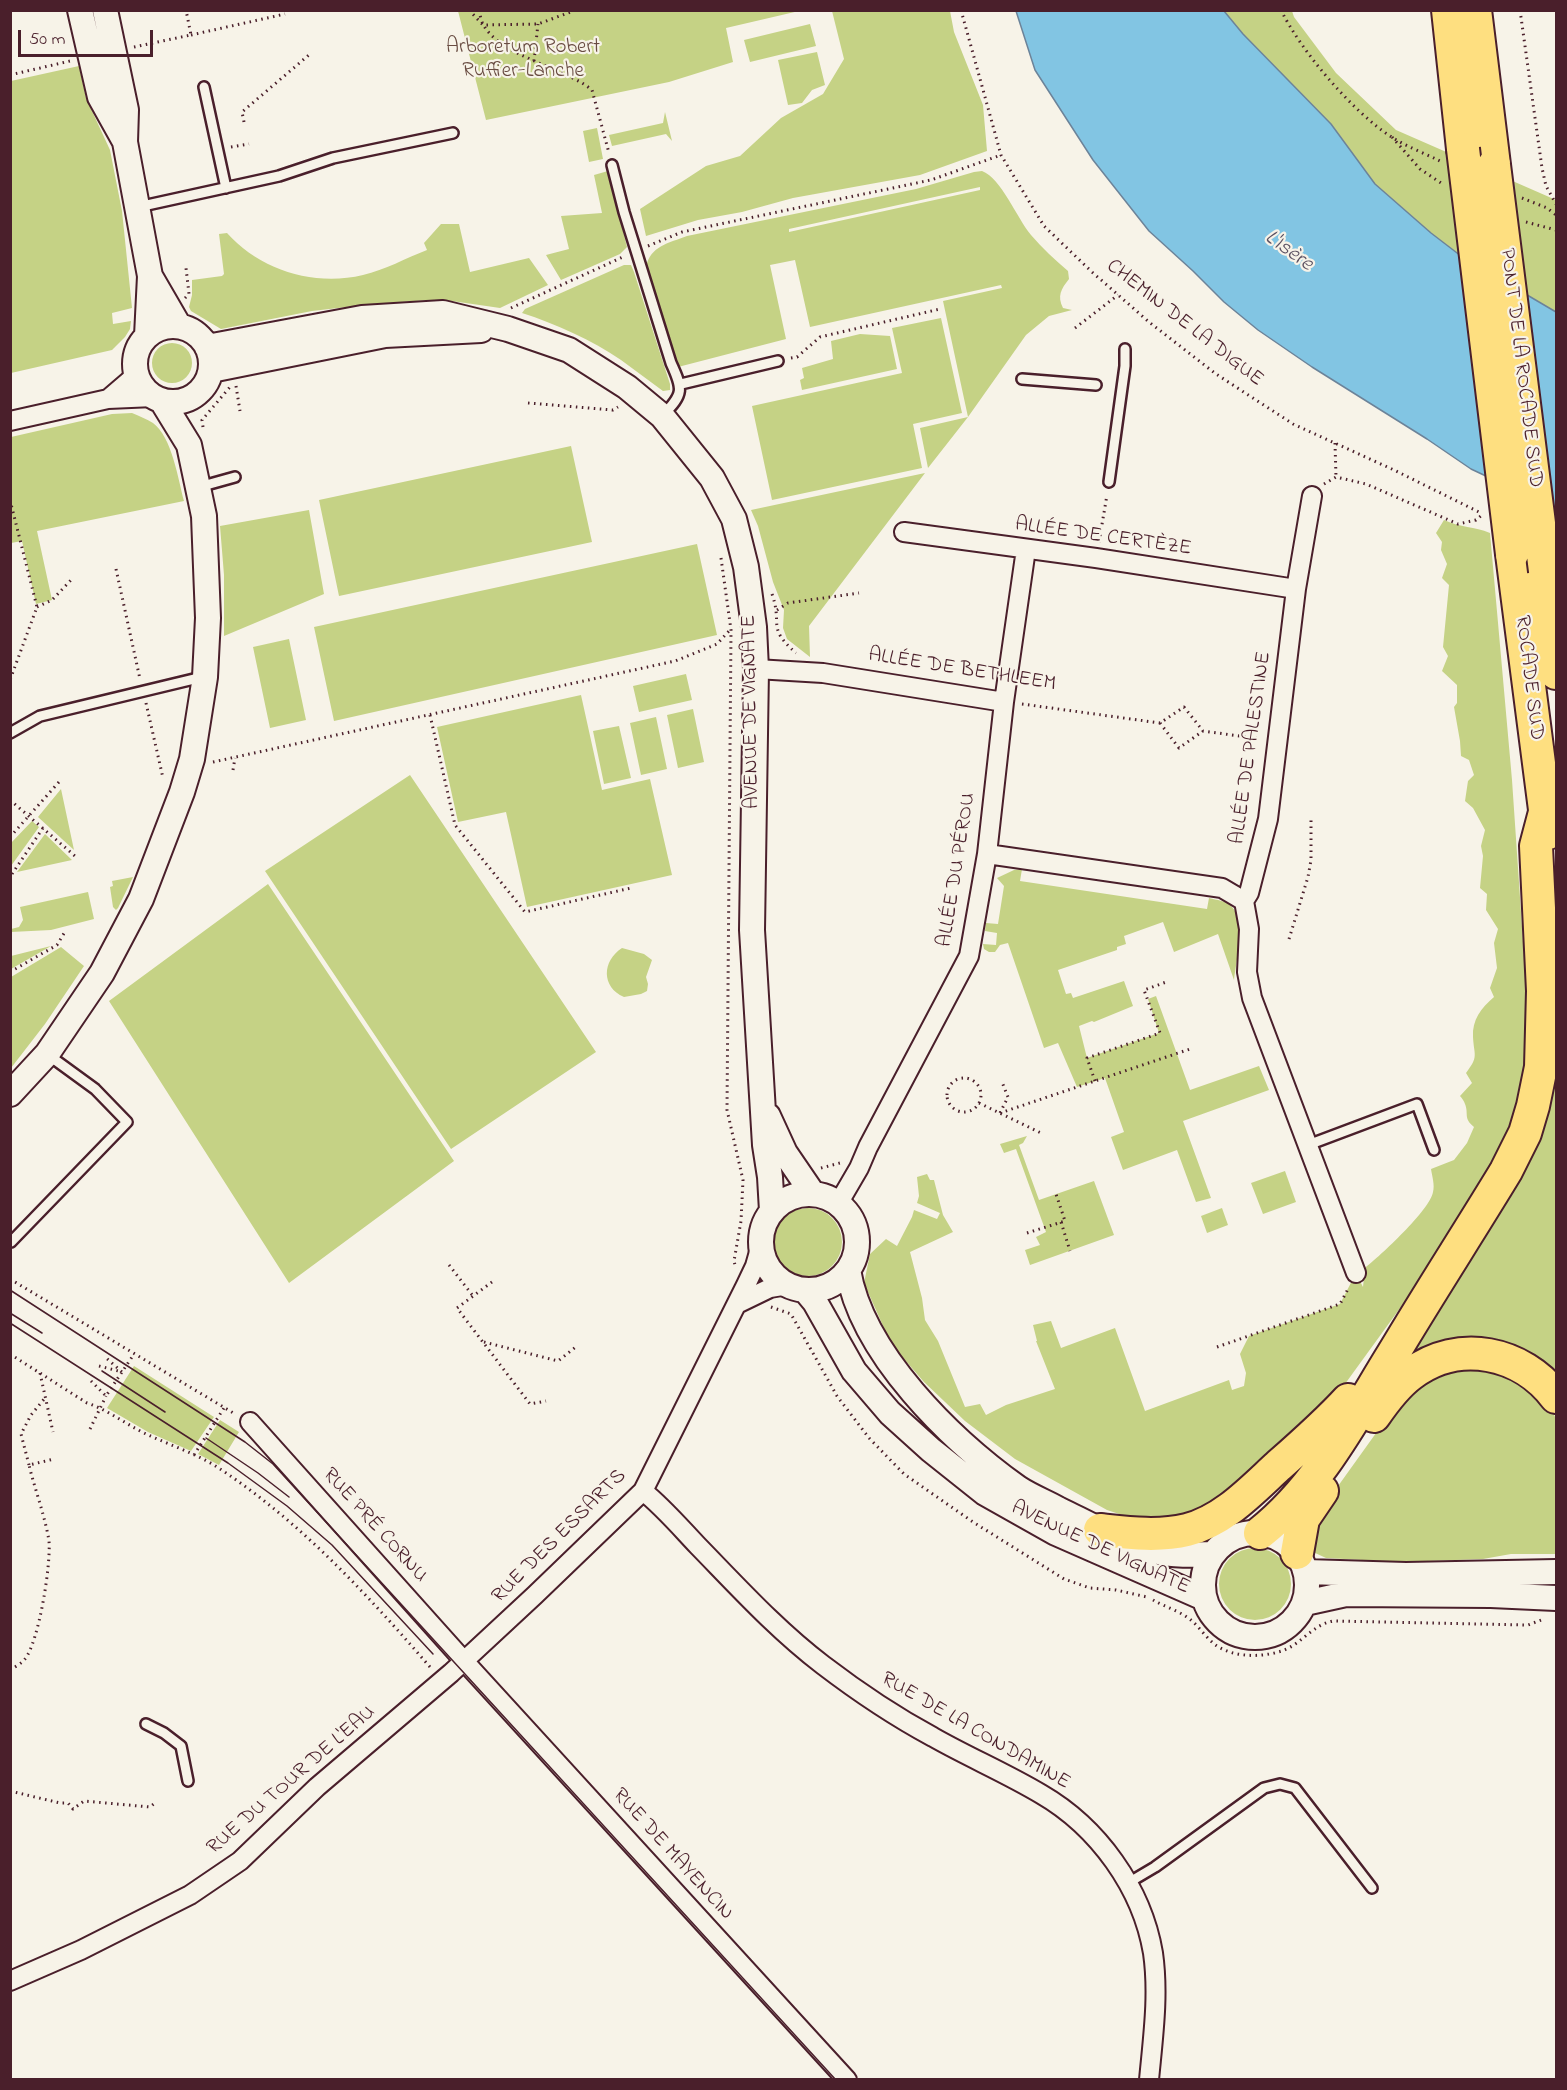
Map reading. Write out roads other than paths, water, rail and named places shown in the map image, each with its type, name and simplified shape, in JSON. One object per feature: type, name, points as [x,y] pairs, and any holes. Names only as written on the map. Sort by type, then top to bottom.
[{"type":"highway","name":"PONT DE LA ROCADE SUD","points":[[1448,10],[1512,554]]},
{"type":"highway","name":"PONT DE LA ROCADE SUD","points":[[1475,10],[1545,572]]},
{"type":"highway","name":"ROCADE SUD","points":[[1512,554],[1557,910]]},
{"type":"highway","name":"ROCADE SUD","points":[[1545,572],[1557,673]]},
{"type":"highway","points":[[1260,1533],[1288,1509],[1315,1477],[1506,1171],[1525,1133],[1541,1067],[1543,1038],[1536,846],[1545,812]]},
{"type":"highway","points":[[1100,1530],[1138,1534],[1178,1532],[1201,1525],[1223,1513],[1322,1428],[1397,1347]]},
{"type":"highway","points":[[1301,1562],[1300,1527],[1307,1512],[1385,1401],[1396,1387],[1420,1368],[1453,1356],[1492,1355],[1527,1368],[1557,1397]]},
{"type":"street","points":[[80,10],[100,97],[125,142]]},
{"type":"street","points":[[105,10],[126,110],[125,142],[150,276],[147,336]]},
{"type":"street","points":[[10,421],[108,399],[183,401],[202,390],[208,379],[209,359],[201,337],[191,330],[150,276]]},
{"type":"street","points":[[180,315],[168,326],[157,329],[142,342],[135,356],[136,375],[140,384],[158,399],[189,445]]},
{"type":"street","name":"AVENUE DE VIGNATE","points":[[209,359],[509,319],[569,350],[627,387],[662,416],[712,478],[734,519],[747,577],[754,627],[756,669],[752,930],[765,1145],[772,1211]]},
{"type":"street","points":[[108,399],[136,375]]},
{"type":"street","points":[[10,1094],[47,1054],[102,973],[141,899],[187,778],[192,759],[205,676],[208,618],[204,516],[189,445],[193,397]]},
{"type":"street","name":"ALLÉE DE PALESTINE","points":[[1312,496],[1296,589],[1268,819],[1245,901],[1249,929],[1247,972],[1252,998],[1356,1273]]},
{"type":"street","name":"ALLÉE DE CERTÈZE","points":[[904,532],[1096,558],[1296,589]]},
{"type":"street","name":"ALLÉE DU PÉROU","points":[[838,1204],[969,956],[987,854],[1004,702],[1026,549]]},
{"type":"street","name":"ALLÉE DE BETHLEEM","points":[[756,669],[823,673],[1004,702]]},
{"type":"street","points":[[987,854],[1222,888],[1245,901]]},
{"type":"street","name":"AVENUE DE VIGNATE","points":[[763,1103],[785,1153],[813,1194]]},
{"type":"street","points":[[737,1304],[770,1288],[796,1287],[817,1290],[840,1279],[848,1270],[856,1253],[857,1235],[851,1218],[838,1204],[827,1197],[801,1194],[790,1198],[780,1203],[765,1221],[761,1245],[763,1257],[777,1278],[796,1287]]},
{"type":"street","name":"RUE DES ESSARTS","points":[[464,1661],[643,1491],[737,1304],[755,1266],[761,1245]]},
{"type":"street","name":"AVENUE DE VIGNATE","points":[[848,1270],[855,1295],[882,1353],[922,1402],[968,1449],[1020,1489],[1122,1540],[1155,1551],[1175,1554],[1213,1554]]},
{"type":"street","name":"AVENUE DE VIGNATE","points":[[796,1287],[815,1302],[854,1371],[891,1413],[931,1450],[985,1493],[1056,1533],[1204,1599]]},
{"type":"street","name":"RUE PRÉ CORNU","points":[[250,1422],[464,1661]]},
{"type":"street","name":"RUE DE LA CONDAMINE","points":[[643,1491],[767,1615],[822,1664],[930,1736],[1042,1794],[1063,1808],[1099,1840],[1128,1883],[1147,1929],[1155,1976],[1155,2015],[1149,2079]]},
{"type":"street","points":[[1260,1533],[1280,1539],[1301,1562],[1308,1587],[1305,1604],[1296,1618],[1284,1629],[1269,1636],[1252,1638],[1236,1634],[1222,1626],[1211,1614],[1204,1599],[1202,1583],[1205,1568],[1213,1554],[1220,1546],[1238,1535],[1260,1533]]},
{"type":"street","points":[[1301,1562],[1406,1575],[1557,1572]]},
{"type":"street","points":[[1305,1604],[1346,1594],[1557,1598]]},
{"type":"street","name":"RUE DU TOUR DE L'EAU","points":[[10,1981],[81,1950],[180,1900],[240,1861],[317,1787],[464,1661]]},
{"type":"street","name":"RUE DE MAYENCIN","points":[[464,1661],[847,2079]]},
{"type":"lane","points":[[204,87],[226,188]]},
{"type":"lane","points":[[138,207],[279,176],[333,158],[453,133]]},
{"type":"lane","points":[[612,165],[671,363],[681,384],[679,396],[662,416]]},
{"type":"lane","points":[[1109,482],[1125,366],[1125,350]]},
{"type":"lane","points":[[681,384],[778,362]]},
{"type":"lane","points":[[1022,379],[1096,385]]},
{"type":"lane","points":[[199,488],[235,477]]},
{"type":"lane","points":[[10,733],[40,716],[205,676]]},
{"type":"lane","points":[[10,1241],[127,1122],[95,1089],[47,1054]]},
{"type":"lane","points":[[1308,1144],[1417,1104],[1434,1150]]},
{"type":"lane","points":[[146,1724],[164,1733],[181,1746],[188,1781]]},
{"type":"lane","points":[[1128,1883],[1155,1867],[1264,1788],[1280,1784],[1295,1788],[1372,1888]]},
{"type":"water","name":"L'Isère","points":[[1016,11],[1224,11],[1243,34],[1331,124],[1375,184],[1461,256],[1556,312],[1556,509],[1471,469],[1312,367],[1258,330],[1224,302],[1149,231],[1093,160],[1035,70]]},
{"type":"tram line","points":[[10,1290],[245,1442],[273,1464],[836,2080]]},
{"type":"tram line","points":[[10,1313],[42,1333]]},
{"type":"tram line","points":[[10,1323],[228,1463],[287,1506],[332,1545],[433,1654]]},
{"type":"tram line","points":[[102,1371],[165,1412]]},
{"type":"tram line","points":[[206,1438],[289,1497]]},
{"type":"park label","name":"Arboretum Robert Ruffier-Lanche","points":[[523,61]]}]
